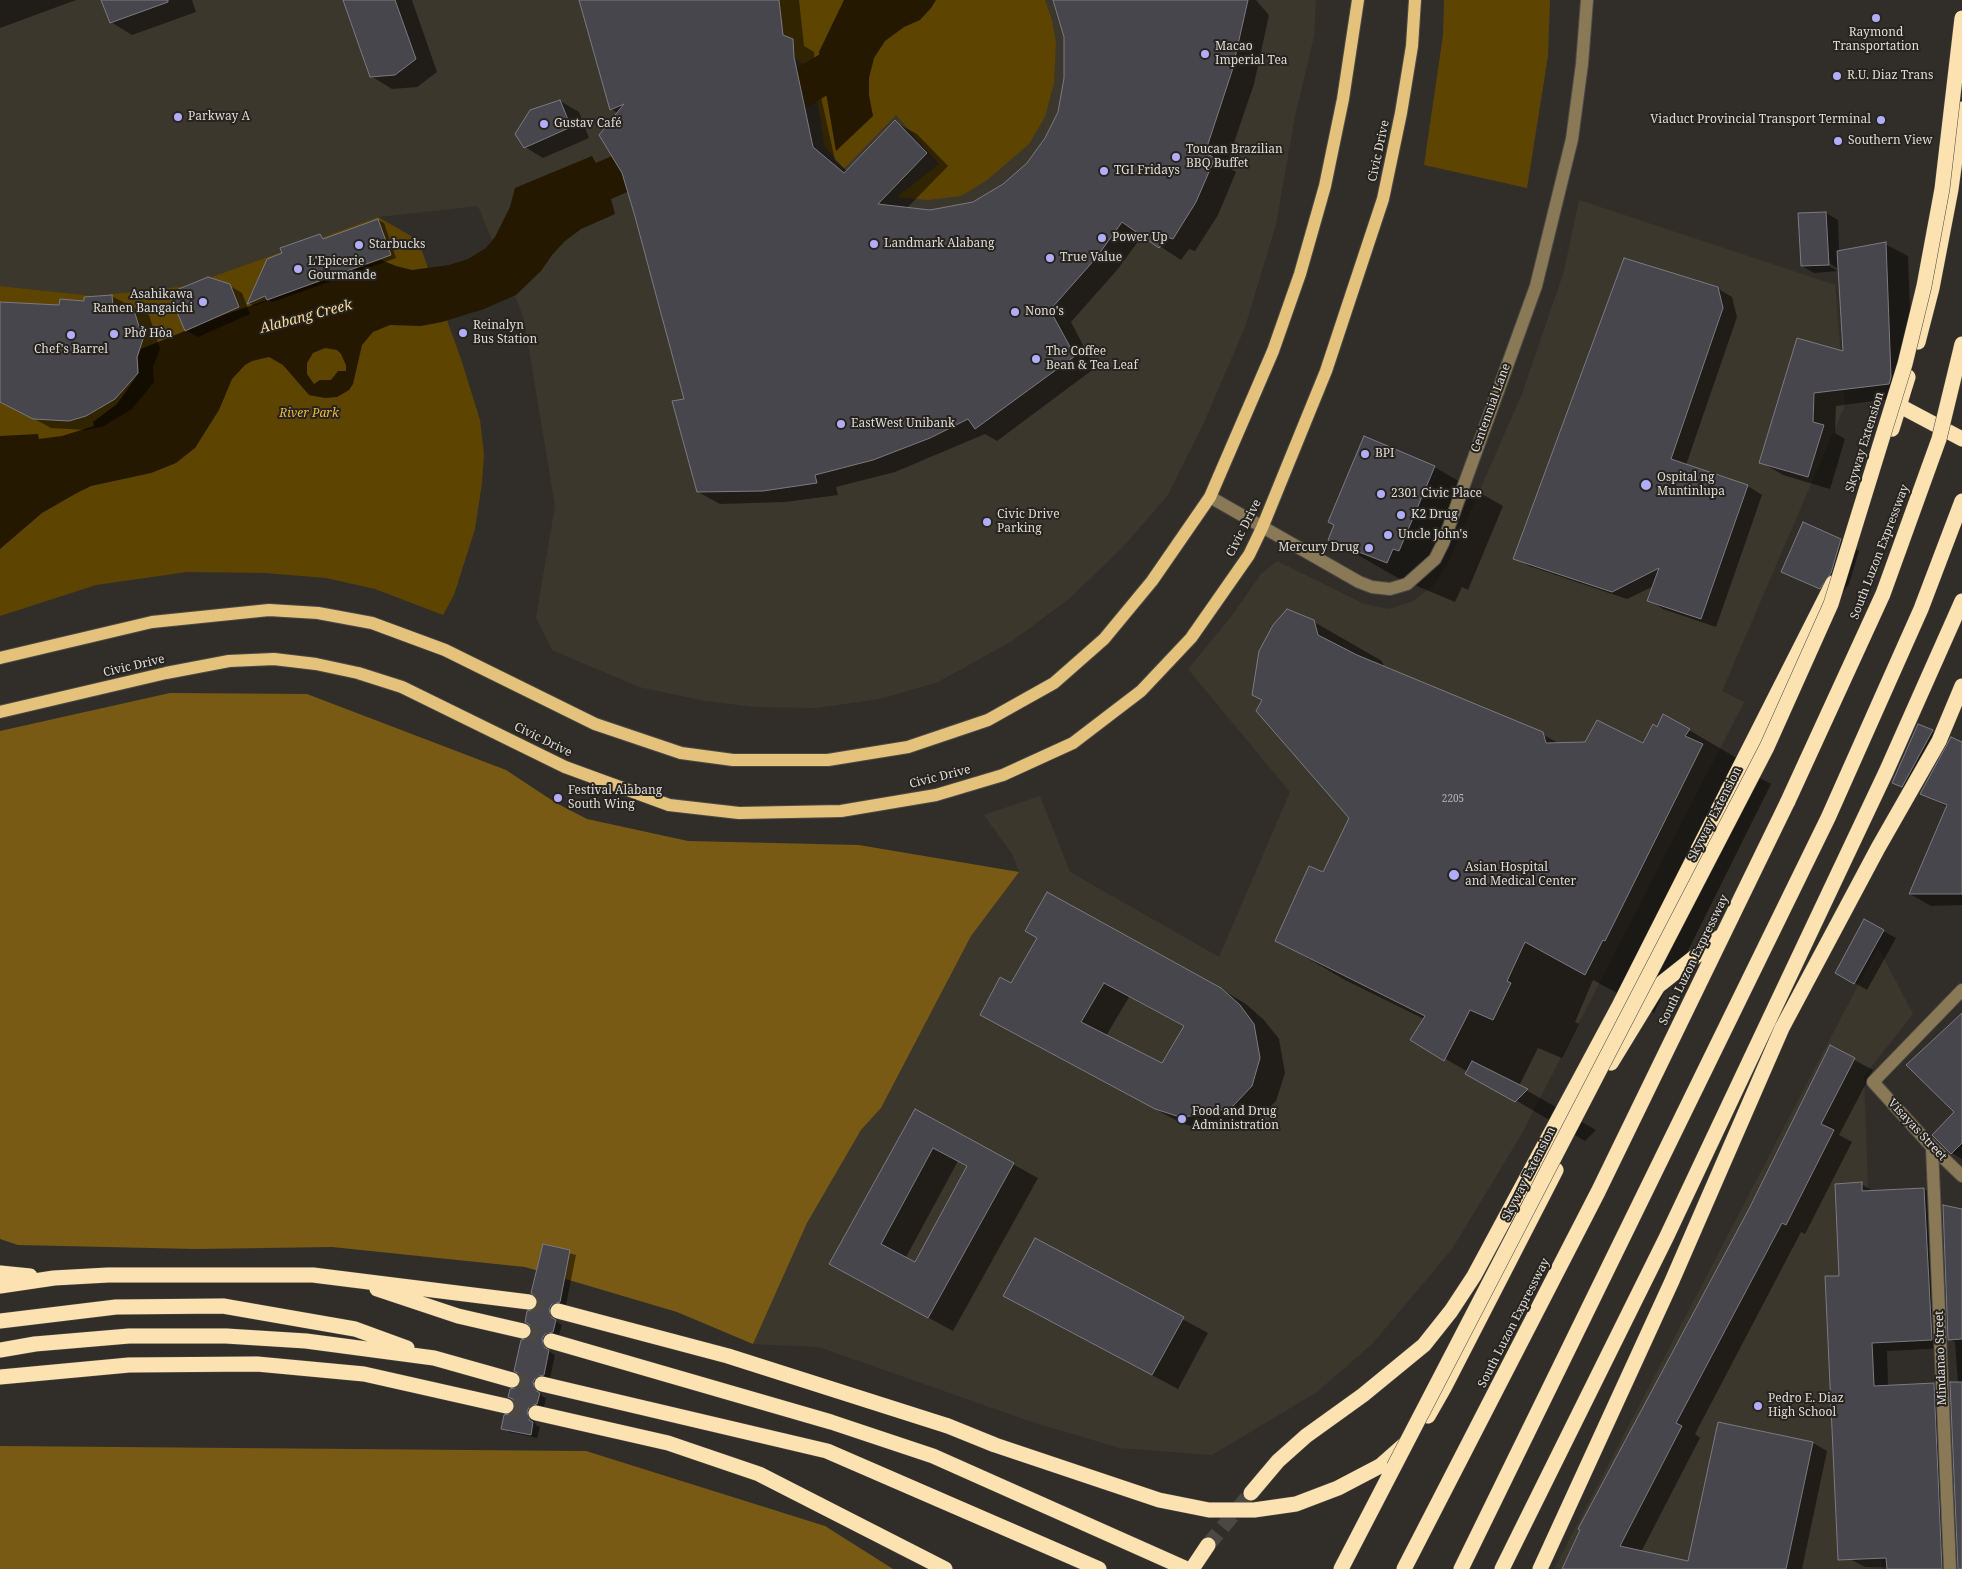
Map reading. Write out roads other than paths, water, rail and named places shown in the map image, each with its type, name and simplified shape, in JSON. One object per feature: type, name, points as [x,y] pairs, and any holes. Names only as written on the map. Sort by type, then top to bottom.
[{"type":"highway","name":"Skyway Extension","points":[[1341,1569],[1767,748],[1831,604],[1905,364],[1924,286],[1942,189],[1962,18]]},
{"type":"highway","points":[[1251,1492],[1278,1461],[1306,1436],[1363,1395],[1424,1345],[1451,1311],[1474,1276],[1620,1004],[1840,568],[1900,406],[1932,288],[1952,189],[1962,109]]},
{"type":"highway","name":"South Luzon Expressway","points":[[1404,1569],[1598,1192],[1724,935],[1883,594],[1939,439],[1962,344]]},
{"type":"highway","points":[[1900,406],[1962,439]]},
{"type":"highway","points":[[1463,1566],[1828,818],[1921,609],[1962,501]]},
{"type":"highway","points":[[1502,1569],[1666,1238],[1886,772],[1962,601]]},
{"type":"highway","points":[[1540,1569],[1672,1281],[1782,1028],[1878,848],[1939,742],[1962,686]]},
{"type":"highway","points":[[558,1311],[728,1356],[948,1426],[995,1445],[1159,1500],[1209,1510],[1254,1510],[1296,1504],[1338,1488],[1380,1466],[1420,1429],[1444,1388],[1616,1053],[1658,986],[1724,935]]},
{"type":"highway","points":[[0,1273],[54,1278]]},
{"type":"highway","points":[[0,1286],[54,1278],[108,1275],[313,1275],[529,1302]]},
{"type":"highway","points":[[344,1278],[458,1316],[523,1331]]},
{"type":"highway","points":[[0,1321],[116,1307],[223,1306],[355,1329],[434,1358],[512,1380]]},
{"type":"highway","points":[[0,1350],[34,1344],[129,1336],[226,1336],[306,1341],[434,1358]]},
{"type":"highway","points":[[551,1341],[831,1422],[933,1456],[1187,1569]]},
{"type":"highway","points":[[0,1377],[128,1365],[257,1364],[364,1374],[506,1406]]},
{"type":"highway","points":[[542,1384],[827,1451],[1099,1569]]},
{"type":"highway","points":[[536,1412],[668,1444],[759,1474],[945,1569]]},
{"type":"highway","points":[[1192,1569],[1208,1545]]},
{"type":"main road","points":[[0,658],[152,622],[269,610],[318,613],[372,623],[418,638],[595,724],[681,753],[733,760],[828,760],[908,746],[988,720],[1054,683],[1104,639],[1152,582],[1210,497],[1274,351],[1300,274],[1325,186],[1343,100],[1358,0]]},
{"type":"main road","name":"Civic Drive","points":[[0,712],[175,671],[229,661],[274,659],[358,673],[402,687],[564,767],[668,805],[739,813],[841,811],[936,795],[1003,775],[1073,743],[1141,691],[1191,638],[1249,555],[1262,528],[1326,371],[1383,198],[1401,113],[1412,46],[1415,0]]},
{"type":"street","name":"Centennial Lane","points":[[1210,497],[1359,582],[1390,589],[1407,584],[1435,559],[1444,543],[1536,286],[1572,139],[1582,64],[1587,0]]},
{"type":"street","name":"Visayas Street","points":[[1962,990],[1873,1082],[1932,1147],[1962,1176]]},
{"type":"street","name":"Mindanao Street","points":[[1932,1147],[1950,1569]]},
{"type":"water","points":[[844,0],[936,0],[920,20],[904,27],[885,41],[874,58],[869,78],[869,95],[873,116],[836,151],[819,52]]},
{"type":"water","points":[[592,156],[597,165],[601,163],[615,214],[581,229],[565,241],[541,271],[516,295],[484,309],[442,322],[421,326],[390,325],[373,332],[362,345],[353,384],[349,390],[337,397],[325,398],[309,395],[283,365],[269,357],[252,361],[245,365],[232,379],[219,410],[195,448],[176,463],[151,473],[91,486],[42,513],[0,549],[0,436],[38,434],[39,439],[62,436],[94,426],[93,422],[117,404],[139,373],[138,357],[141,349],[224,315],[381,260],[412,270],[449,265],[468,259],[486,248],[495,237],[510,207],[515,188]],"holes":[[[325,348],[337,350],[346,365],[346,371],[338,371],[331,380],[320,380],[314,384],[307,374],[307,363],[313,353]]]},
{"type":"waterway","name":"Alabang Creek","points":[[801,88],[845,62],[877,0]]},
{"type":"waterway","name":"Alabang Creek","points":[[557,201],[622,173]]},
{"type":"tunnel","points":[[529,1302],[558,1311]]},
{"type":"tunnel","points":[[523,1331],[551,1341]]},
{"type":"tunnel","points":[[512,1380],[542,1384]]},
{"type":"tunnel","points":[[506,1406],[536,1413]]},
{"type":"tunnel","points":[[1208,1545],[1251,1493]]},
{"type":"place","name":"Raymond Transportation","points":[[1876,18]]},
{"type":"place","name":"Macao Imperial Tea","points":[[1205,54]]},
{"type":"place","name":"R.U. Diaz Trans","points":[[1837,76]]},
{"type":"place","name":"Parkway A","points":[[178,117]]},
{"type":"place","name":"Viaduct Provincial Transport Terminal","points":[[1881,120]]},
{"type":"place","name":"Gustav Café","points":[[544,124]]},
{"type":"place","name":"Southern View","points":[[1838,141]]},
{"type":"place","name":"Toucan Brazilian BBQ Buffet","points":[[1176,157]]},
{"type":"place","name":"TGI Fridays","points":[[1104,171]]},
{"type":"place","name":"Power Up","points":[[1102,238]]},
{"type":"place","name":"Landmark Alabang","points":[[874,244]]},
{"type":"place","name":"Starbucks","points":[[359,245]]},
{"type":"place","name":"True Value","points":[[1050,258]]},
{"type":"place","name":"L'Epicerie Gourmande","points":[[298,269]]},
{"type":"place","name":"Asahikawa Ramen Bangaichi","points":[[203,302]]},
{"type":"place","name":"Nono's","points":[[1015,312]]},
{"type":"place","name":"Reinalyn Bus Station","points":[[463,333]]},
{"type":"place","name":"Phở Hòa","points":[[114,334]]},
{"type":"place","name":"Chef's Barrel","points":[[71,335]]},
{"type":"place","name":"The Coffee Bean & Tea Leaf","points":[[1036,359]]},
{"type":"place","name":"EastWest Unibank","points":[[841,424]]},
{"type":"place","name":"BPI","points":[[1365,454]]},
{"type":"place","name":"Ospital ng Muntinlupa","points":[[1646,485]]},
{"type":"place","name":"2301 Civic Place","points":[[1381,494]]},
{"type":"place","name":"K2 Drug","points":[[1401,515]]},
{"type":"place","name":"Civic Drive Parking","points":[[987,522]]},
{"type":"place","name":"Uncle John's","points":[[1388,535]]},
{"type":"place","name":"Mercury Drug","points":[[1369,548]]},
{"type":"place","name":"Festival Alabang South Wing","points":[[558,798]]},
{"type":"place","name":"Asian Hospital and Medical Center","points":[[1454,875]]},
{"type":"place","name":"Food and Drug Administration","points":[[1182,1119]]},
{"type":"place","name":"Pedro E. Diaz High School","points":[[1758,1406]]},
{"type":"park label","name":"River Park","points":[[309,414]]}]
